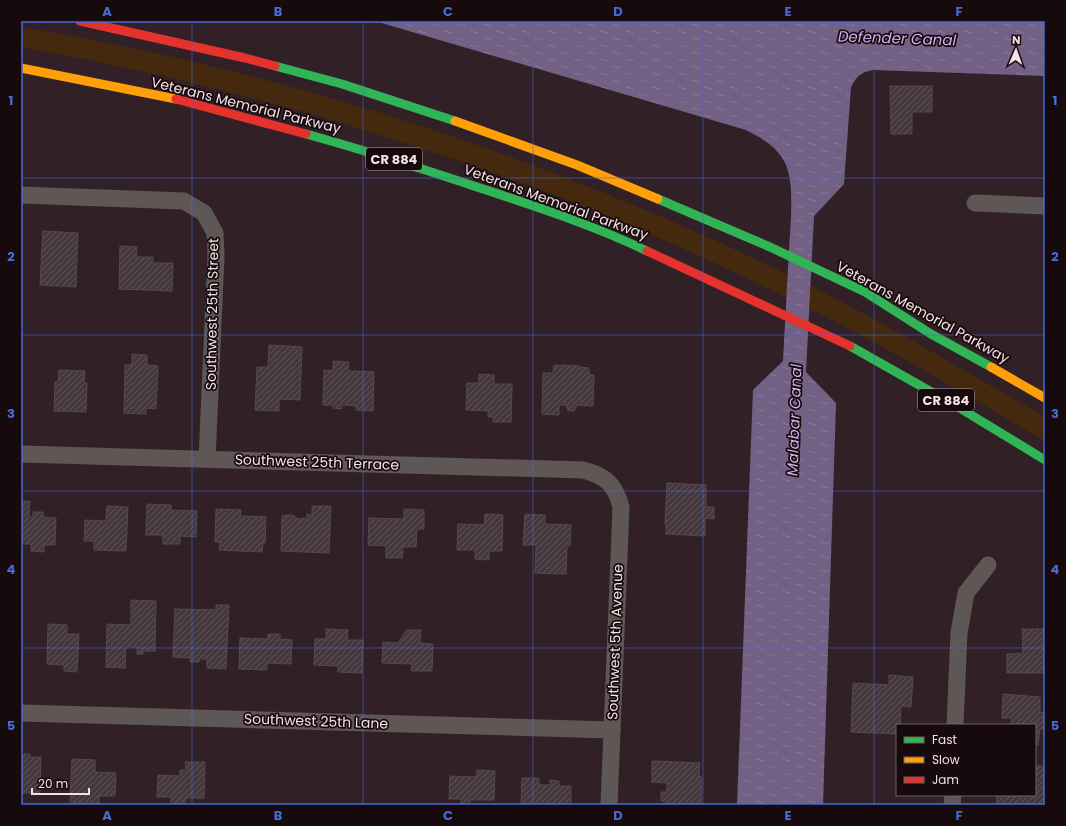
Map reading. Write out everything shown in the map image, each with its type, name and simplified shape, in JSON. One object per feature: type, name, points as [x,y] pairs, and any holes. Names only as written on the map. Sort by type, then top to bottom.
[{"type":"highway","name":"Veterans Memorial Parkway","points":[[80,21],[245,58],[342,84],[455,121],[577,165],[770,247],[865,292],[931,334],[1045,398]]},
{"type":"highway","name":"Veterans Memorial Parkway","points":[[21,68],[173,98],[366,150],[519,201],[624,240],[846,344],[958,407],[1045,460]]},
{"type":"street","name":"Southwest 25th Street","points":[[21,195],[184,201],[204,213],[215,233],[216,256],[207,459]]},
{"type":"street","points":[[975,203],[1045,206]]},
{"type":"street","name":"Southwest 25th Terrace","points":[[21,454],[583,470],[598,474],[610,482]]},
{"type":"street","name":"Southwest 5th Avenue","points":[[609,805],[621,507],[617,493],[610,482]]},
{"type":"street","points":[[955,724],[959,633],[966,593],[988,565]]},
{"type":"street","name":"Southwest 25th Lane","points":[[21,713],[612,730]]},
{"type":"shaded area","points":[[21,27],[124,46],[226,70],[327,97],[426,128],[525,162],[622,201],[718,242],[813,287],[930,350],[1045,417],[1045,441],[961,391],[818,313],[700,256],[581,205],[467,163],[329,119],[125,67],[21,47]]},
{"type":"water","points":[[375,21],[1045,21],[1045,76],[873,70],[865,72],[859,76],[851,87],[844,184],[814,216],[806,372],[836,403],[823,805],[737,805],[753,390],[783,361],[791,195],[789,174],[783,159],[769,144],[746,130]]},
{"type":"building","points":[[890,86],[932,86],[932,112],[912,112],[912,134],[891,134]]},
{"type":"building","points":[[43,231],[78,233],[76,287],[40,285]]},
{"type":"building","points":[[120,246],[137,247],[136,257],[153,257],[153,263],[173,263],[172,291],[119,289]]},
{"type":"building","points":[[269,345],[302,347],[300,400],[279,399],[279,411],[255,410],[257,367],[268,367]]},
{"type":"building","points":[[132,354],[147,355],[147,365],[158,366],[156,409],[146,408],[146,414],[124,413],[125,365],[132,365]]},
{"type":"building","points":[[333,361],[349,362],[348,371],[374,372],[373,411],[356,410],[356,406],[342,405],[342,409],[333,408],[333,405],[323,405],[324,370],[333,371]]},
{"type":"building","points":[[554,365],[580,366],[589,368],[589,374],[594,375],[593,406],[577,405],[574,411],[568,411],[566,405],[559,405],[559,415],[542,414],[543,373],[553,373]]},
{"type":"building","points":[[59,370],[85,371],[84,383],[87,383],[86,412],[54,411],[55,382],[58,382]]},
{"type":"building","points":[[479,374],[494,375],[494,384],[512,384],[511,422],[493,422],[493,417],[488,417],[488,411],[466,410],[467,383],[479,383]]},
{"type":"building","points":[[667,483],[706,485],[706,507],[714,507],[714,519],[705,518],[705,536],[666,534]]},
{"type":"building","points":[[21,501],[30,501],[29,517],[33,517],[33,512],[43,512],[43,517],[56,518],[55,545],[44,545],[44,552],[31,551],[31,544],[21,544]]},
{"type":"building","points":[[147,504],[171,505],[171,510],[197,511],[196,537],[180,536],[180,544],[163,544],[163,535],[146,535]]},
{"type":"building","points":[[107,506],[128,507],[126,551],[94,550],[94,541],[84,541],[85,520],[106,521]]},
{"type":"building","points":[[312,506],[331,506],[329,553],[281,551],[282,516],[292,515],[295,516],[295,518],[307,519],[307,514],[312,515]]},
{"type":"building","points":[[216,509],[241,510],[240,516],[266,517],[265,543],[263,543],[262,552],[219,550],[220,542],[215,542]]},
{"type":"building","points":[[404,509],[424,510],[424,529],[417,529],[416,547],[403,547],[402,558],[386,558],[386,546],[368,545],[369,518],[404,519]]},
{"type":"building","points":[[485,514],[503,515],[502,551],[489,551],[489,560],[475,559],[475,550],[457,550],[458,524],[484,525]]},
{"type":"building","points":[[525,514],[545,515],[545,524],[571,525],[570,546],[567,546],[566,574],[535,573],[536,545],[523,545]]},
{"type":"building","points":[[131,600],[156,601],[155,651],[143,651],[143,654],[137,654],[137,647],[126,647],[125,668],[106,667],[107,624],[131,625]]},
{"type":"building","points":[[216,605],[229,605],[226,669],[207,668],[207,659],[199,659],[199,662],[190,662],[191,658],[173,657],[175,609],[216,610]]},
{"type":"building","points":[[48,624],[67,625],[67,634],[79,634],[77,672],[64,671],[64,665],[47,664]]},
{"type":"building","points":[[326,629],[348,630],[347,640],[363,640],[362,673],[338,672],[338,666],[314,665],[315,639],[326,639]]},
{"type":"building","points":[[1022,629],[1045,629],[1045,673],[1007,673],[1007,654],[1023,653]]},
{"type":"building","points":[[407,630],[421,630],[420,643],[433,644],[432,671],[411,671],[412,664],[382,663],[383,642],[398,643]]},
{"type":"building","points":[[268,634],[280,634],[280,639],[292,640],[291,664],[267,663],[267,670],[239,669],[240,638],[268,639]]},
{"type":"building","points":[[889,675],[913,677],[911,707],[901,706],[900,724],[896,724],[896,734],[851,732],[853,683],[889,685]]},
{"type":"building","points":[[1003,694],[1040,697],[1040,712],[1045,713],[1045,729],[1040,729],[1038,745],[1036,744],[1036,724],[1011,724],[1011,718],[1002,718]]},
{"type":"building","points":[[30,754],[30,757],[41,757],[40,793],[21,793],[21,755]]},
{"type":"building","points":[[72,759],[95,760],[95,772],[116,773],[115,796],[99,796],[99,804],[70,803]]},
{"type":"building","points":[[652,761],[700,763],[699,775],[702,778],[701,805],[664,805],[664,801],[661,801],[661,792],[667,792],[667,783],[652,782]]},
{"type":"building","points":[[185,762],[205,762],[204,798],[186,798],[185,805],[171,805],[171,797],[157,797],[158,775],[180,776],[180,770],[186,770]]},
{"type":"building","points":[[1036,766],[1045,766],[1045,805],[996,805],[997,796],[1036,796]]},
{"type":"building","points":[[477,770],[495,771],[494,800],[470,800],[469,805],[461,805],[461,799],[449,799],[450,776],[476,777]]},
{"type":"building","points":[[522,778],[539,778],[539,785],[550,785],[550,780],[559,781],[559,786],[571,786],[571,805],[521,805]]},
{"type":"traffic: fast","points":[[275,66],[342,84],[455,121]]},
{"type":"traffic: fast","points":[[306,134],[413,166],[542,209],[585,224],[647,251]]},
{"type":"traffic: fast","points":[[658,199],[770,247],[865,292],[931,334],[991,367]]},
{"type":"traffic: fast","points":[[850,346],[958,407],[1045,460]]},
{"type":"traffic: slow","points":[[21,68],[176,99]]},
{"type":"traffic: slow","points":[[455,121],[577,165],[658,199]]},
{"type":"traffic: slow","points":[[991,367],[1045,398]]},
{"type":"traffic: jam","points":[[80,21],[275,66]]},
{"type":"traffic: jam","points":[[176,99],[306,134]]},
{"type":"traffic: jam","points":[[647,251],[850,346]]},
{"type":"water label","name":"Defender Canal","points":[[897,38]]},
{"type":"water label","name":"Malabar Canal","points":[[794,420]]}]
